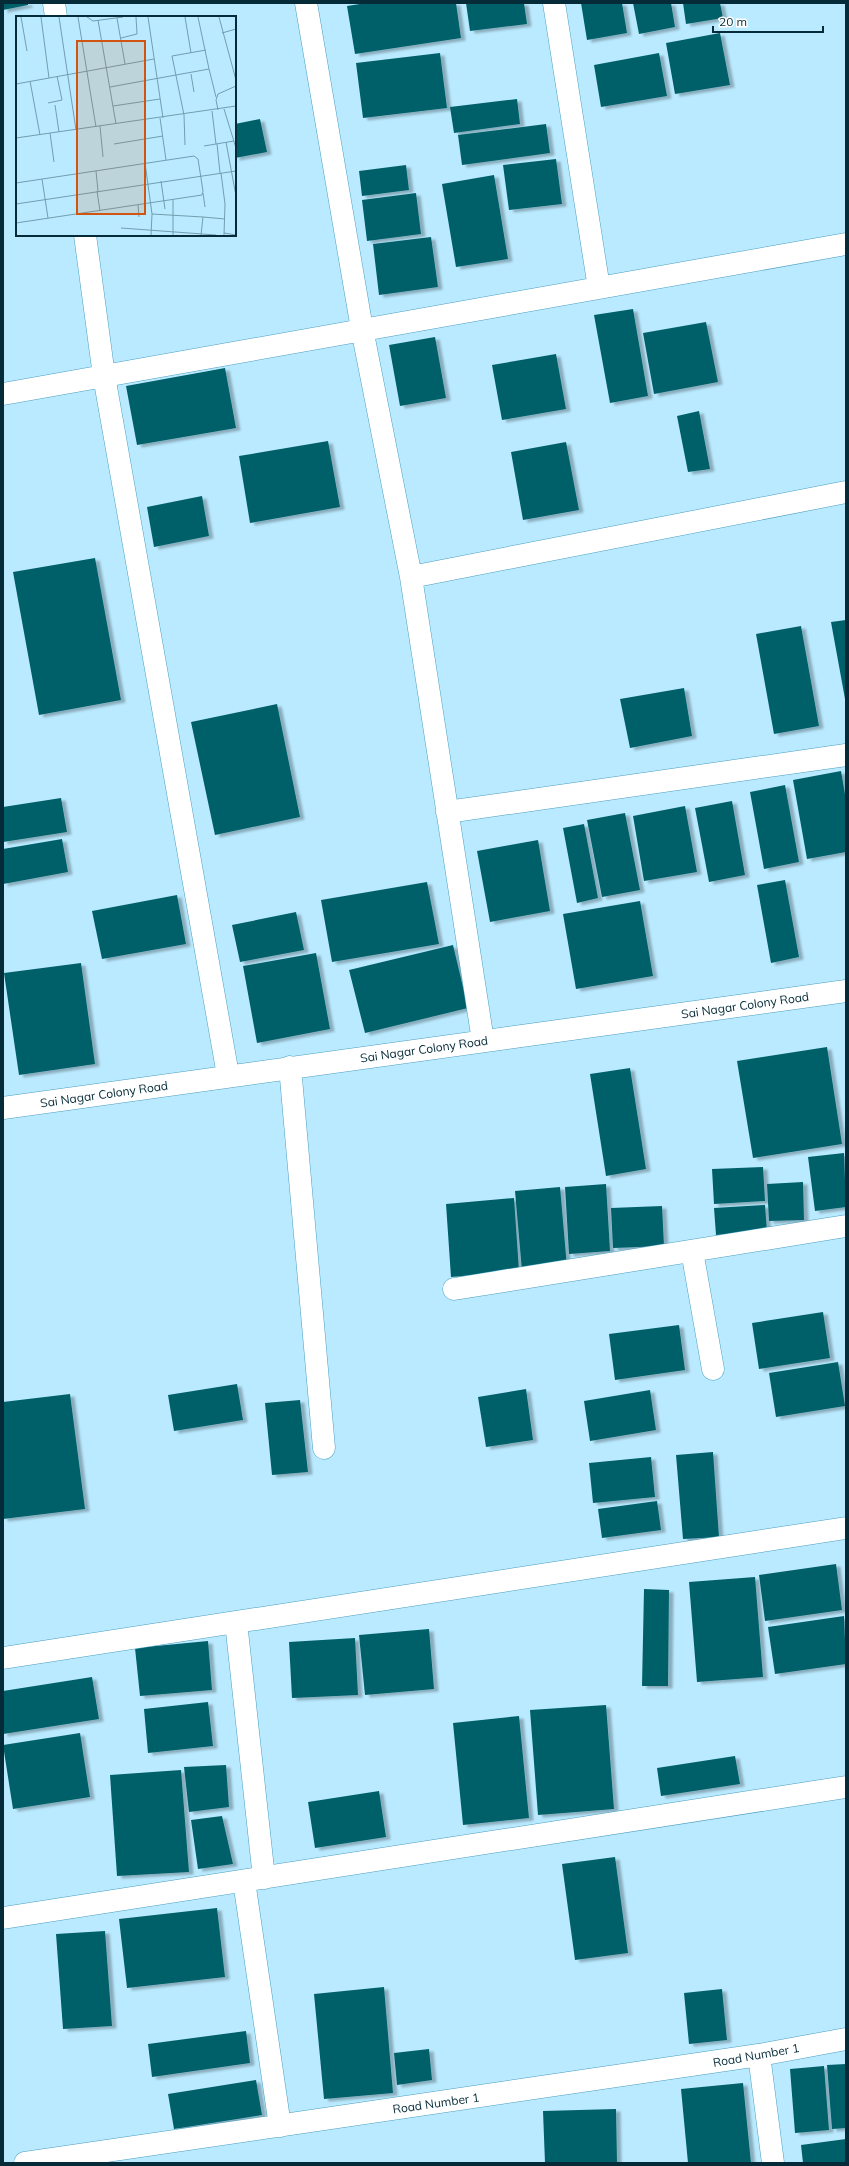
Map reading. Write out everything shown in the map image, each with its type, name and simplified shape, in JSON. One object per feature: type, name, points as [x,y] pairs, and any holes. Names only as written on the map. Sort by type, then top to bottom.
[{"type":"street","points":[[54,3],[56,16]]},
{"type":"street","points":[[306,3],[362,329],[411,577],[483,1041]]},
{"type":"street","points":[[554,3],[599,288]]},
{"type":"street","points":[[85,236],[104,376],[228,1076]]},
{"type":"street","points":[[3,394],[846,244]]},
{"type":"street","points":[[411,577],[846,492]]},
{"type":"street","points":[[447,812],[846,755]]},
{"type":"street","name":"Sai Nagar Colony Road","points":[[3,1108],[846,991]]},
{"type":"street","points":[[290,1067],[324,1448]]},
{"type":"street","points":[[454,1289],[846,1226]]},
{"type":"street","points":[[692,1251],[713,1368]]},
{"type":"street","points":[[3,1658],[236,1622],[845,1533]]},
{"type":"street","points":[[236,1622],[254,1880],[280,2126]]},
{"type":"street","points":[[3,1918],[846,1787]]},
{"type":"street","name":"Road Number 1","points":[[25,2163],[758,2055],[846,2039]]},
{"type":"street","points":[[758,2055],[773,2163]]},
{"type":"building","points":[[3,3],[28,3],[28,5],[3,10]]},
{"type":"building","points":[[366,3],[456,3],[461,38],[355,54],[347,6]]},
{"type":"building","points":[[466,3],[524,3],[527,24],[470,31]]},
{"type":"building","points":[[581,3],[622,3],[627,33],[587,40]]},
{"type":"building","points":[[633,3],[671,3],[675,27],[639,34]]},
{"type":"building","points":[[683,3],[720,3],[723,18],[686,24]]},
{"type":"building","points":[[720,33],[730,85],[675,94],[666,43]]},
{"type":"building","points":[[440,53],[447,108],[363,118],[356,63]]},
{"type":"building","points":[[659,53],[667,96],[601,107],[594,65]]},
{"type":"building","points":[[517,99],[520,124],[454,133],[450,107]]},
{"type":"building","points":[[260,119],[267,152],[236,158],[236,124]]},
{"type":"building","points":[[546,124],[550,153],[462,165],[458,135]]},
{"type":"building","points":[[556,159],[562,204],[509,210],[503,165]]},
{"type":"building","points":[[406,165],[409,190],[362,196],[359,171]]},
{"type":"building","points":[[494,175],[508,259],[456,267],[442,184]]},
{"type":"building","points":[[416,193],[421,234],[367,241],[362,200]]},
{"type":"building","points":[[431,237],[438,287],[379,295],[373,244]]},
{"type":"building","points":[[633,309],[648,396],[610,403],[594,315]]},
{"type":"building","points":[[706,322],[718,382],[654,394],[643,333]]},
{"type":"building","points":[[435,337],[446,398],[400,406],[389,345]]},
{"type":"building","points":[[556,354],[566,409],[502,420],[492,365]]},
{"type":"building","points":[[225,368],[236,428],[137,445],[126,386]]},
{"type":"building","points":[[699,411],[710,469],[688,472],[677,416]]},
{"type":"building","points":[[328,441],[340,507],[250,523],[239,456]]},
{"type":"building","points":[[566,442],[579,510],[523,520],[511,452]]},
{"type":"building","points":[[202,496],[209,536],[154,547],[147,507]]},
{"type":"building","points":[[95,558],[121,700],[39,715],[13,572]]},
{"type":"building","points":[[846,620],[846,699],[845,699],[831,622]]},
{"type":"building","points":[[801,626],[819,726],[774,734],[756,634]]},
{"type":"building","points":[[684,688],[692,736],[630,748],[620,699]]},
{"type":"building","points":[[277,704],[300,817],[215,835],[191,722]]},
{"type":"building","points":[[841,771],[846,800],[846,852],[807,859],[793,780]]},
{"type":"building","points":[[785,785],[799,862],[764,869],[750,792]]},
{"type":"building","points":[[61,798],[67,832],[3,842],[3,807]]},
{"type":"building","points":[[732,801],[745,875],[709,882],[695,808]]},
{"type":"building","points":[[685,806],[697,872],[644,881],[633,816]]},
{"type":"building","points":[[625,813],[640,890],[602,897],[587,820]]},
{"type":"building","points":[[584,824],[598,898],[577,903],[563,828]]},
{"type":"building","points":[[62,839],[68,872],[3,884],[3,849]]},
{"type":"building","points":[[538,840],[550,911],[490,922],[477,851]]},
{"type":"building","points":[[785,880],[799,957],[771,963],[757,885]]},
{"type":"building","points":[[427,882],[439,944],[332,962],[321,900]]},
{"type":"building","points":[[177,895],[186,944],[102,959],[92,911]]},
{"type":"building","points":[[640,901],[653,976],[576,989],[563,914]]},
{"type":"building","points":[[296,912],[304,950],[240,962],[232,925]]},
{"type":"building","points":[[453,945],[468,1008],[365,1033],[349,970]]},
{"type":"building","points":[[316,953],[330,1029],[257,1043],[243,966]]},
{"type":"building","points":[[81,963],[95,1064],[19,1075],[4,973]]},
{"type":"building","points":[[827,1047],[842,1144],[753,1158],[737,1061]]},
{"type":"building","points":[[630,1068],[646,1169],[606,1176],[590,1074]]},
{"type":"building","points":[[844,1153],[846,1207],[815,1211],[808,1157]]},
{"type":"building","points":[[763,1167],[765,1201],[714,1204],[712,1169]]},
{"type":"building","points":[[803,1182],[804,1220],[769,1221],[767,1184]]},
{"type":"building","points":[[606,1184],[610,1251],[569,1254],[565,1187]]},
{"type":"building","points":[[560,1187],[567,1267],[522,1271],[515,1191]]},
{"type":"building","points":[[514,1198],[519,1271],[451,1277],[446,1204]]},
{"type":"building","points":[[765,1205],[767,1232],[716,1235],[714,1208]]},
{"type":"building","points":[[662,1206],[664,1246],[613,1248],[611,1208]]},
{"type":"building","points":[[823,1312],[830,1358],[759,1369],[752,1323]]},
{"type":"building","points":[[679,1325],[685,1370],[615,1380],[609,1334]]},
{"type":"building","points":[[838,1362],[845,1406],[776,1417],[769,1373]]},
{"type":"building","points":[[237,1384],[243,1420],[174,1431],[168,1395]]},
{"type":"building","points":[[526,1389],[533,1440],[486,1447],[478,1397]]},
{"type":"building","points":[[650,1390],[656,1430],[590,1441],[584,1401]]},
{"type":"building","points":[[70,1394],[85,1509],[3,1519],[3,1402]]},
{"type":"building","points":[[300,1400],[308,1472],[272,1475],[265,1403]]},
{"type":"building","points":[[713,1452],[719,1537],[683,1539],[676,1455]]},
{"type":"building","points":[[651,1457],[655,1497],[593,1503],[589,1463]]},
{"type":"building","points":[[657,1501],[661,1530],[602,1538],[598,1509]]},
{"type":"building","points":[[836,1564],[842,1610],[765,1621],[759,1575]]},
{"type":"building","points":[[755,1577],[763,1677],[697,1682],[689,1582]]},
{"type":"building","points":[[644,1589],[669,1590],[668,1686],[642,1686]]},
{"type":"building","points":[[844,1616],[846,1664],[775,1674],[768,1627]]},
{"type":"building","points":[[429,1629],[434,1689],[365,1695],[359,1635]]},
{"type":"building","points":[[355,1638],[358,1695],[292,1698],[289,1642]]},
{"type":"building","points":[[208,1641],[212,1690],[140,1696],[135,1648]]},
{"type":"building","points":[[92,1677],[99,1719],[3,1734],[3,1691]]},
{"type":"building","points":[[208,1702],[213,1746],[148,1753],[144,1709]]},
{"type":"building","points":[[606,1705],[614,1809],[538,1815],[530,1710]]},
{"type":"building","points":[[519,1716],[529,1818],[463,1825],[453,1723]]},
{"type":"building","points":[[80,1733],[90,1797],[13,1809],[3,1745]]},
{"type":"building","points":[[735,1756],[740,1784],[661,1796],[657,1768]]},
{"type":"building","points":[[226,1765],[229,1807],[189,1812],[184,1767]]},
{"type":"building","points":[[181,1770],[189,1872],[117,1876],[110,1775]]},
{"type":"building","points":[[379,1791],[386,1837],[315,1848],[308,1802]]},
{"type":"building","points":[[222,1816],[233,1864],[198,1869],[191,1820]]},
{"type":"building","points":[[615,1857],[628,1953],[575,1960],[562,1864]]},
{"type":"building","points":[[217,1908],[225,1977],[127,1988],[119,1919]]},
{"type":"building","points":[[105,1931],[112,2026],[63,2029],[56,1934]]},
{"type":"building","points":[[384,1987],[393,2093],[324,2099],[314,1994]]},
{"type":"building","points":[[722,1989],[727,2040],[689,2044],[684,1993]]},
{"type":"building","points":[[246,2031],[250,2063],[152,2077],[148,2044]]},
{"type":"building","points":[[429,2049],[432,2080],[397,2085],[394,2053]]},
{"type":"building","points":[[846,2064],[846,2128],[832,2129],[827,2065]]},
{"type":"building","points":[[824,2066],[829,2130],[795,2133],[790,2069]]},
{"type":"building","points":[[256,2080],[262,2115],[174,2129],[168,2094]]},
{"type":"building","points":[[743,2083],[751,2163],[688,2163],[681,2089]]},
{"type":"building","points":[[616,2109],[617,2163],[545,2163],[543,2111]]},
{"type":"building","points":[[846,2139],[846,2163],[803,2163],[801,2145]]}]
